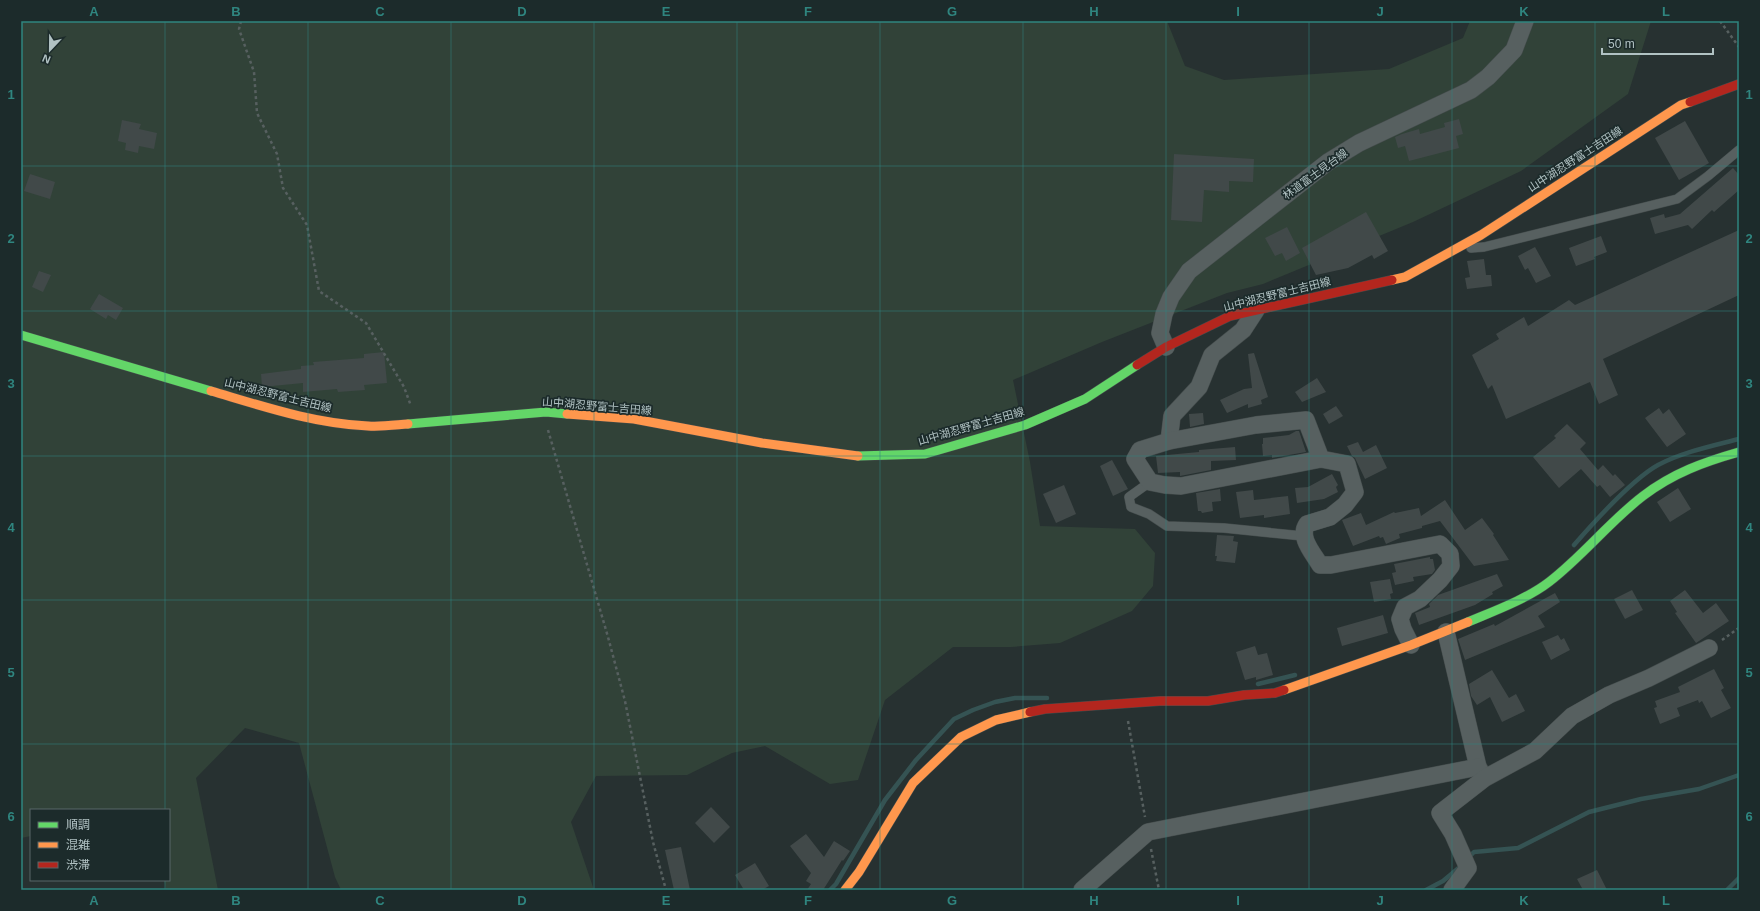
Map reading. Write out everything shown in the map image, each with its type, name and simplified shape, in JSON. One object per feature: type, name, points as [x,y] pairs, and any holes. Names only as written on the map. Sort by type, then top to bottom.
[{"type":"main road","name":"山中湖忍野富士吉田線","points":[[21,335],[262,406],[320,420],[368,426],[418,424],[546,412],[634,419],[762,443],[856,456],[925,454],[1025,425],[1085,399],[1166,347],[1230,316],[1405,277],[1481,235],[1681,105],[1739,84]]},
{"type":"main road","points":[[845,890],[859,872],[913,783],[961,737],[996,720],[1016,714],[1045,709],[1125,703],[1208,701],[1244,695],[1275,693],[1411,645],[1446,632],[1508,605],[1549,582],[1642,496],[1672,477],[1704,462],[1739,452]]},
{"type":"street","name":"林道富士見台線","points":[[1166,347],[1160,334],[1164,314],[1171,297],[1189,271],[1328,162],[1359,143],[1471,90],[1488,77],[1514,50],[1526,21]]},
{"type":"street","points":[[1169,441],[1172,416],[1199,387],[1212,356],[1244,330],[1256,310]]},
{"type":"street","points":[[1321,459],[1306,420],[1256,424],[1169,441],[1140,450],[1135,459],[1150,482],[1181,486],[1321,459],[1347,464],[1355,492],[1345,505],[1330,517],[1307,524],[1303,530],[1303,536],[1320,565],[1331,565],[1440,544],[1450,554],[1451,566],[1440,580],[1420,599],[1405,607],[1400,619],[1411,645]]},
{"type":"street","points":[[1446,632],[1481,773]]},
{"type":"street","points":[[1082,890],[1148,832],[1481,773],[1535,751],[1572,716],[1609,695],[1649,678],[1709,648]]},
{"type":"street","points":[[1452,890],[1468,868],[1453,834],[1440,812],[1481,773]]},
{"type":"lane","points":[[1454,250],[1484,247],[1677,198],[1708,176],[1739,150]]},
{"type":"lane","points":[[1150,482],[1129,497],[1131,507],[1149,514],[1167,526],[1211,527],[1303,536]]},
{"type":"path","points":[[241,21],[239,30],[254,72],[257,113],[277,154],[283,188],[307,225],[319,291],[366,323],[404,387],[418,424]]},
{"type":"path","points":[[1720,21],[1739,47]]},
{"type":"path","points":[[546,412],[547,428],[608,637],[625,701],[653,842],[666,890]]},
{"type":"path","points":[[1709,648],[1739,628]]},
{"type":"path","points":[[1125,703],[1159,890]]},
{"type":"green space","points":[[21,21],[1167,21],[1185,66],[1224,80],[1389,69],[1463,38],[1470,21],[1651,21],[1628,94],[1521,171],[1413,222],[1263,284],[1227,293],[1102,342],[1013,380],[1030,462],[1040,526],[1135,529],[1155,553],[1153,586],[1132,611],[1060,643],[1011,647],[953,647],[885,700],[858,780],[830,784],[765,746],[732,753],[687,775],[596,776],[571,822],[594,890],[341,890],[335,877],[299,743],[245,728],[196,778],[218,890],[166,890],[164,881],[170,881],[170,809],[30,809],[30,836],[21,838]]},
{"type":"building","points":[[1459,119],[1463,134],[1456,136],[1459,148],[1409,161],[1405,146],[1398,148],[1395,137],[1419,129],[1420,134],[1445,127],[1444,123]]},
{"type":"building","points":[[122,120],[141,124],[139,129],[157,133],[154,149],[139,146],[138,153],[125,150],[126,143],[118,141]]},
{"type":"building","points":[[1685,121],[1709,163],[1679,180],[1655,138]]},
{"type":"building","points":[[1174,154],[1254,159],[1253,182],[1229,181],[1229,192],[1204,190],[1202,222],[1171,220]]},
{"type":"building","points":[[1733,168],[1739,175],[1739,190],[1714,212],[1712,210],[1692,229],[1688,225],[1655,234],[1650,218],[1664,214],[1665,218],[1680,214]]},
{"type":"building","points":[[30,174],[55,182],[50,199],[24,191]]},
{"type":"building","points":[[1366,212],[1388,251],[1374,259],[1372,255],[1348,268],[1316,275],[1302,248]]},
{"type":"building","points":[[1287,227],[1300,253],[1286,261],[1282,253],[1275,256],[1265,238]]},
{"type":"building","points":[[1739,230],[1739,295],[1603,359],[1618,395],[1599,404],[1590,382],[1506,419],[1492,385],[1488,389],[1472,355],[1499,339],[1496,334],[1524,317],[1528,326],[1569,300],[1575,305]]},
{"type":"building","points":[[1601,236],[1607,252],[1594,257],[1595,259],[1576,266],[1569,248]]},
{"type":"building","points":[[1535,247],[1551,276],[1536,283],[1528,268],[1525,270],[1518,256]]},
{"type":"building","points":[[1484,259],[1486,275],[1491,275],[1492,286],[1467,289],[1465,278],[1470,277],[1467,261]]},
{"type":"building","points":[[39,271],[51,275],[43,292],[32,287]]},
{"type":"building","points":[[99,294],[123,308],[116,320],[108,315],[106,319],[90,309]]},
{"type":"building","points":[[384,352],[387,383],[364,385],[365,390],[338,392],[337,389],[303,392],[303,383],[262,387],[261,374],[301,369],[301,366],[314,365],[313,362],[364,358],[364,354]]},
{"type":"building","points":[[1254,353],[1268,397],[1261,400],[1262,404],[1248,408],[1248,404],[1227,413],[1220,400],[1244,389],[1252,388],[1248,354]]},
{"type":"building","points":[[1317,378],[1326,392],[1302,402],[1295,392]]},
{"type":"building","points":[[1336,406],[1343,416],[1329,424],[1323,414]]},
{"type":"building","points":[[1659,408],[1663,414],[1669,409],[1686,434],[1667,447],[1645,418]]},
{"type":"building","points":[[1203,413],[1204,424],[1190,427],[1189,414]]},
{"type":"building","points":[[1567,424],[1586,443],[1580,449],[1598,470],[1603,465],[1613,476],[1615,474],[1625,485],[1610,497],[1600,485],[1597,487],[1581,469],[1559,488],[1533,457],[1556,438],[1554,436]]},
{"type":"building","points":[[1299,431],[1306,452],[1272,458],[1272,455],[1263,456],[1263,438],[1289,435]]},
{"type":"building","points":[[1358,442],[1363,452],[1376,445],[1387,468],[1365,479],[1355,458],[1352,456],[1347,446]]},
{"type":"building","points":[[1235,447],[1236,460],[1211,461],[1211,470],[1180,476],[1180,472],[1158,473],[1156,456]]},
{"type":"building","points":[[1112,460],[1128,489],[1113,496],[1100,466]]},
{"type":"building","points":[[1332,474],[1338,485],[1336,487],[1338,492],[1324,499],[1297,503],[1295,488],[1308,487]]},
{"type":"building","points":[[1064,485],[1076,514],[1056,523],[1043,494]]},
{"type":"building","points":[[1678,488],[1691,509],[1670,522],[1657,502]]},
{"type":"building","points":[[1220,489],[1221,501],[1212,502],[1213,511],[1202,513],[1201,511],[1198,511],[1196,493]]},
{"type":"building","points":[[1253,490],[1254,500],[1288,496],[1290,514],[1264,518],[1264,515],[1240,518],[1236,492]]},
{"type":"building","points":[[1445,500],[1465,530],[1482,518],[1494,534],[1493,535],[1509,560],[1474,566],[1440,521],[1422,526],[1422,528],[1399,534],[1400,538],[1386,544],[1383,537],[1380,538],[1379,536],[1353,546],[1342,520],[1361,513],[1366,525],[1394,512],[1419,508],[1421,516]]},
{"type":"building","points":[[1217,535],[1234,536],[1233,541],[1238,542],[1235,563],[1216,561]]},
{"type":"building","points":[[1430,557],[1430,559],[1433,559],[1435,570],[1432,574],[1413,577],[1414,581],[1395,585],[1392,573],[1396,572],[1394,564]]},
{"type":"building","points":[[1497,574],[1503,586],[1492,592],[1493,594],[1475,605],[1419,625],[1415,613],[1430,607],[1429,604],[1438,595]]},
{"type":"building","points":[[1390,579],[1393,593],[1390,594],[1391,599],[1374,602],[1370,582]]},
{"type":"building","points":[[1632,590],[1643,610],[1625,619],[1614,599]]},
{"type":"building","points":[[1685,590],[1703,613],[1716,603],[1729,621],[1696,643],[1675,613],[1677,612],[1670,601]]},
{"type":"building","points":[[1555,593],[1560,602],[1538,616],[1545,627],[1465,660],[1458,639],[1494,624],[1495,626]]},
{"type":"building","points":[[1383,615],[1388,633],[1342,646],[1337,628]]},
{"type":"building","points":[[1558,635],[1561,640],[1564,638],[1570,650],[1551,660],[1542,642]]},
{"type":"building","points":[[1255,646],[1258,655],[1267,653],[1273,675],[1256,680],[1256,677],[1245,680],[1236,652]]},
{"type":"building","points":[[1714,669],[1724,688],[1721,690],[1731,708],[1711,718],[1702,701],[1699,703],[1698,700],[1677,708],[1680,716],[1660,724],[1654,708],[1657,707],[1655,701],[1680,692],[1678,687]]},
{"type":"building","points":[[1492,670],[1509,698],[1516,694],[1525,711],[1502,722],[1490,697],[1477,705],[1471,696],[1469,684]]},
{"type":"building","points":[[711,807],[730,827],[714,843],[695,823]]},
{"type":"building","points":[[806,834],[824,857],[834,841],[850,851],[843,861],[842,860],[823,890],[807,890],[811,884],[806,881],[811,873],[790,846]]},
{"type":"building","points":[[681,847],[690,890],[674,890],[665,850]]},
{"type":"building","points":[[755,863],[769,886],[762,890],[744,890],[735,875]]},
{"type":"building","points":[[1597,870],[1607,890],[1583,890],[1577,879]]},
{"type":"waterway","points":[[1574,545],[1602,514],[1647,472],[1668,460],[1687,453],[1739,439]]},
{"type":"waterway","points":[[1258,684],[1295,675]]},
{"type":"waterway","points":[[830,890],[836,884],[885,800],[916,760],[954,719],[995,702],[1015,698],[1047,698]]},
{"type":"waterway","points":[[1467,859],[1474,852],[1518,848],[1589,812],[1641,799],[1699,789],[1739,775]]},
{"type":"waterway","points":[[1426,890],[1443,881],[1461,866]]},
{"type":"waterway","points":[[1727,890],[1739,878]]},
{"type":"traffic: fast","points":[[21,335],[211,391]]},
{"type":"traffic: fast","points":[[858,456],[925,454],[1025,425],[1085,399],[1137,365]]},
{"type":"traffic: fast","points":[[408,424],[546,412],[567,414]]},
{"type":"traffic: fast","points":[[1468,622],[1521,599],[1549,582],[1631,506],[1654,488],[1689,469],[1739,452]]},
{"type":"traffic: slow","points":[[1392,280],[1405,277],[1481,235],[1681,105],[1690,102]]},
{"type":"traffic: slow","points":[[211,391],[269,408],[328,422],[348,425],[373,426],[408,424]]},
{"type":"traffic: slow","points":[[567,414],[634,419],[762,443],[858,456]]},
{"type":"traffic: slow","points":[[1284,690],[1411,645],[1468,622]]},
{"type":"traffic: slow","points":[[845,890],[859,872],[913,783],[961,737],[996,720],[1030,712]]},
{"type":"traffic: jam","points":[[1690,102],[1739,84]]},
{"type":"traffic: jam","points":[[1137,365],[1166,347],[1230,316],[1392,280]]},
{"type":"traffic: jam","points":[[1030,712],[1045,709],[1160,701],[1208,701],[1244,695],[1275,693],[1284,690]]}]
